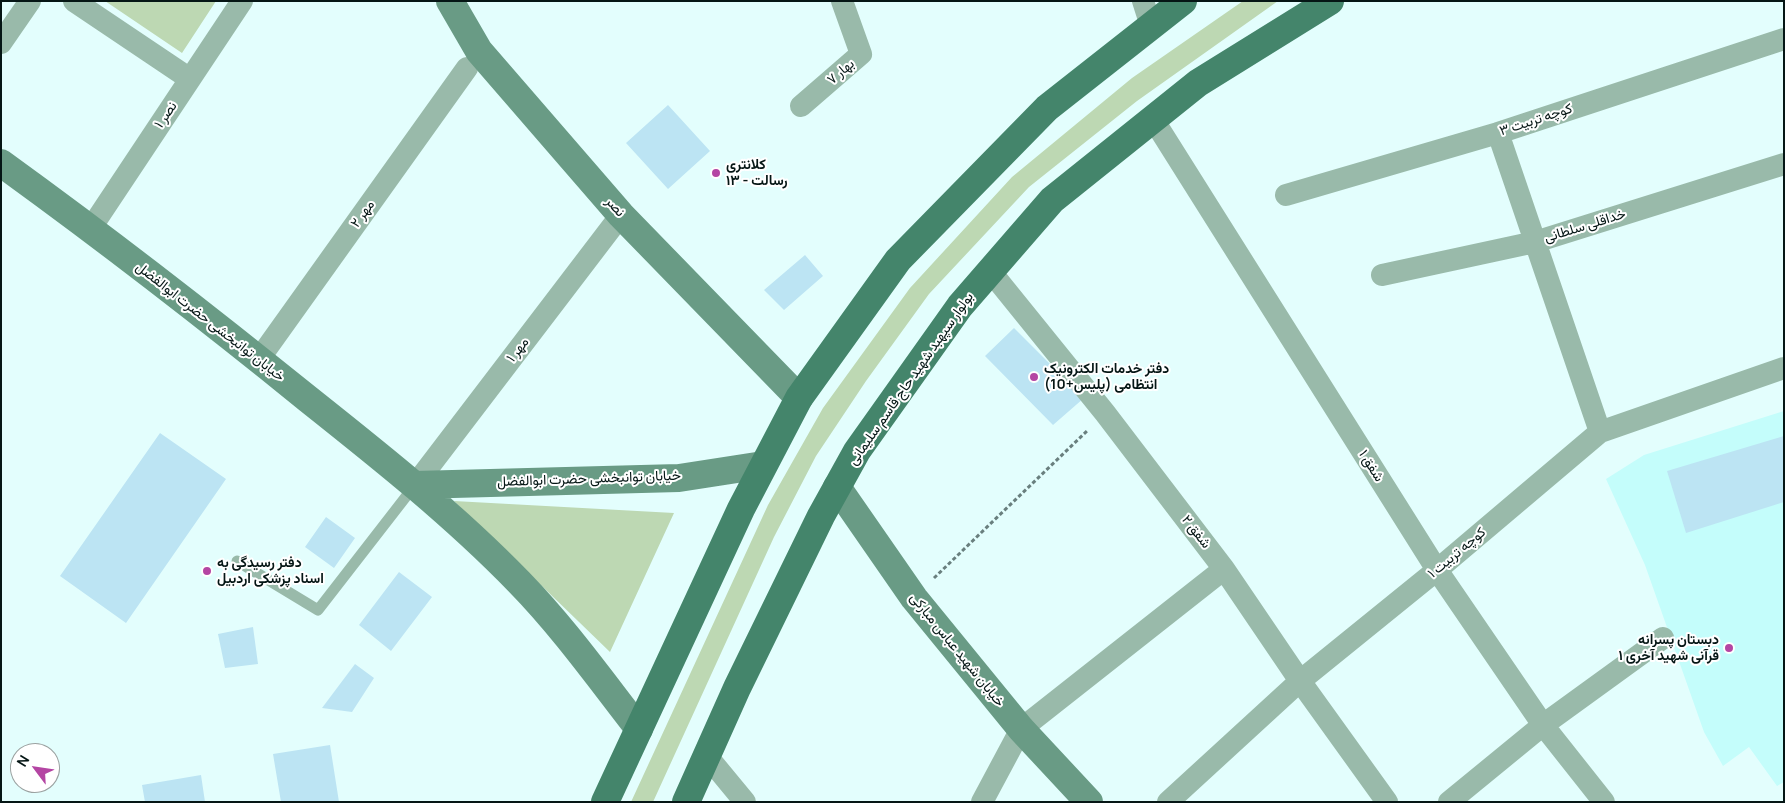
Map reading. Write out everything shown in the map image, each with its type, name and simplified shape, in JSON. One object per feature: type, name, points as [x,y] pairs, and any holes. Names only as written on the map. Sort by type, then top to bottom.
[{"type":"main road","points":[[604,802],[741,509],[799,398],[898,260],[1048,108],[1147,14],[1183,1]]},
{"type":"main road","name":"بولوار سپهبد شهید حاج قاسم سلیمانی","points":[[686,802],[770,620],[837,487],[857,451],[960,306],[1052,200],[1198,83],[1330,1]]},
{"type":"street","points":[[1,43],[30,1]]},
{"type":"street","points":[[74,1],[190,79]]},
{"type":"street","name":"نصر ۱","points":[[91,228],[242,1]]},
{"type":"street","name":"نصر","points":[[450,1],[480,51],[621,215],[799,398]]},
{"type":"street","name":"بهار ۷","points":[[801,106],[861,54],[842,1]]},
{"type":"street","name":"کوچه تربیت ۳","points":[[1286,194],[1498,132],[1784,39]]},
{"type":"street","name":"مهر ۲","points":[[259,359],[466,68]]},
{"type":"street","name":"شفق ۱","points":[[1153,119],[1437,570],[1544,725],[1604,802]]},
{"type":"street","points":[[1498,132],[1600,432]]},
{"type":"street","name":"خیابان توانبخشی حضرت ابوالفضل","points":[[1,164],[91,228],[259,359],[415,485],[519,582],[570,641],[638,729]]},
{"type":"street","name":"خداقلی سلطانی","points":[[1382,274],[1535,242],[1784,164]]},
{"type":"street","name":"مهر ۱","points":[[415,485],[621,215]]},
{"type":"street","name":"شفق ۲","points":[[990,272],[1105,413],[1224,569],[1300,681],[1387,802]]},
{"type":"street","name":"کوچه تربیت ۱","points":[[1168,802],[1300,681],[1437,570],[1600,432],[1784,368]]},
{"type":"street","name":"خیابان توانبخشی حضرت ابوالفضل","points":[[415,485],[679,478],[763,466]]},
{"type":"street","name":"خیابان شهید عباس مبارکی","points":[[837,487],[914,598],[1021,729],[1089,802]]},
{"type":"street","points":[[982,802],[1021,729],[1224,569]]},
{"type":"street","points":[[1449,802],[1544,725],[1663,638]]},
{"type":"street","points":[[706,756],[744,802]]},
{"type":"lane","points":[[237,561],[318,610],[415,485]]},
{"type":"path","points":[[914,598],[1105,413]]},
{"type":"shaded area","name":"دبستان پسرانه قرآنی شهید آخری ۱","points":[[1784,411],[1784,782],[1777,786],[1749,747],[1723,766],[1704,732],[1645,565],[1606,479],[1644,455]]},
{"type":"green space","points":[[105,1],[216,1],[182,53]]},
{"type":"green space","points":[[1243,1],[1278,1],[1137,101],[1029,187],[929,294],[866,381],[816,456],[774,537],[653,802],[631,802],[768,505],[823,408],[910,288],[1012,177],[1132,78]]},
{"type":"green space","points":[[454,501],[674,513],[610,652]]},
{"type":"building","points":[[668,105],[710,151],[668,189],[626,143]]},
{"type":"building","points":[[805,255],[823,276],[784,310],[764,290]]},
{"type":"building","name":"دفتر خدمات الکترونیک انتظامی (پلیس+10)","points":[[1014,328],[1084,398],[1053,425],[985,356]]},
{"type":"building","points":[[160,433],[226,479],[126,623],[60,576]]},
{"type":"building","points":[[1784,436],[1784,502],[1686,533],[1667,471]]},
{"type":"building","points":[[326,517],[355,538],[334,568],[305,547]]},
{"type":"building","points":[[399,572],[432,597],[391,651],[359,625]]},
{"type":"building","points":[[253,627],[258,664],[225,668],[218,634]]},
{"type":"building","points":[[355,664],[374,678],[352,712],[322,708]]},
{"type":"building","points":[[330,745],[339,802],[281,802],[273,754]]},
{"type":"building","points":[[201,775],[205,802],[145,802],[142,785]]},
{"type":"place","name":"کلانتری ۱۳ - رسالت","points":[[716,173]]},
{"type":"place","name":"دفتر خدمات الکترونیک انتظامی (پلیس+10)","points":[[1034,377]]},
{"type":"place","name":"دفتر رسیدگی به اسناد پزشکی اردبیل","points":[[207,571]]},
{"type":"place","name":"دبستان پسرانه قرآنی شهید آخری ۱","points":[[1729,648]]}]
